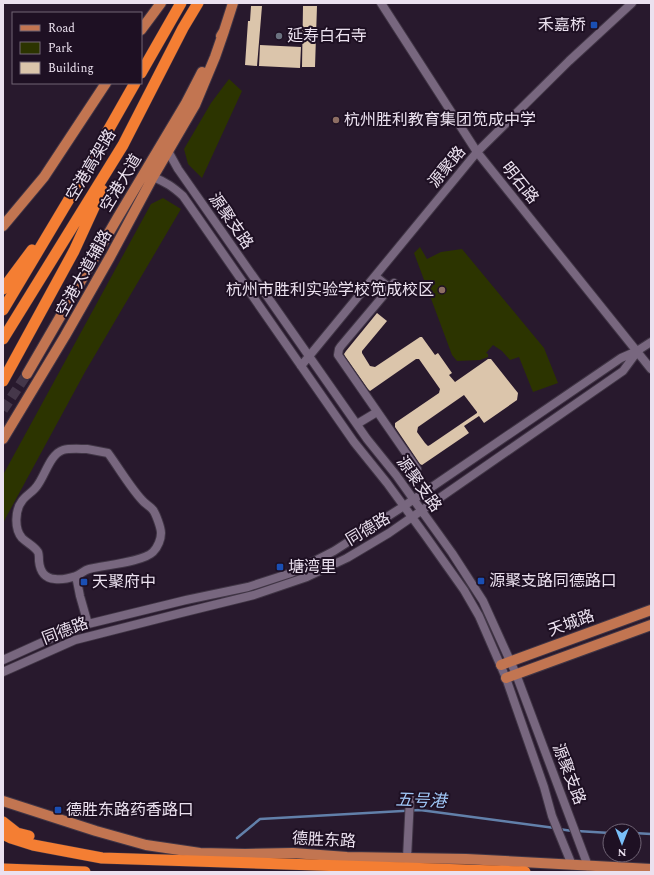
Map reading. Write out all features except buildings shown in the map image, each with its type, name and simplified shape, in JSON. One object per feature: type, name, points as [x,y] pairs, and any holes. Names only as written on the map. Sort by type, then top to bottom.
[{"type":"highway","points":[[142,71],[181,3]]},
{"type":"highway","name":"空港高架路","points":[[3,339],[123,145],[183,28],[198,3]]},
{"type":"highway","name":"空港高架路","points":[[3,310],[68,201],[134,84]]},
{"type":"highway","points":[[3,381],[74,251],[123,145]]},
{"type":"highway","points":[[3,289],[68,201]]},
{"type":"highway","points":[[3,822],[17,833],[102,858]]},
{"type":"highway","points":[[3,834],[33,845],[102,858],[525,872]]},
{"type":"highway","points":[[3,869],[85,872]]},
{"type":"main road","points":[[142,29],[161,3]]},
{"type":"main road","name":"空港大道","points":[[27,374],[186,104],[224,31],[234,3]]},
{"type":"main road","name":"空港大道辅路","points":[[3,439],[65,336],[153,177],[195,105],[224,31]]},
{"type":"main road","points":[[3,226],[44,176],[105,84]]},
{"type":"main road","points":[[3,222],[19,208]]},
{"type":"main road","name":"天城路","points":[[501,665],[651,610]]},
{"type":"main road","name":"天城路","points":[[506,678],[651,625]]},
{"type":"main road","name":"德胜东路","points":[[3,801],[146,846],[200,853],[293,853],[347,857],[466,859],[651,869]]},
{"type":"street","name":"明石路","points":[[381,3],[477,152],[651,369]]},
{"type":"street","name":"源聚路","points":[[301,366],[477,152],[632,3]]},
{"type":"street","name":"源聚支路","points":[[168,151],[178,169],[357,424],[452,553],[483,601],[511,661],[588,866]]},
{"type":"street","name":"源聚支路","points":[[153,177],[173,187],[183,196],[354,442],[412,517],[464,590],[480,616],[506,678],[544,787],[552,816],[572,865]]},
{"type":"street","points":[[375,276],[392,285],[341,346],[338,352],[339,358],[417,469]]},
{"type":"street","name":"同德路","points":[[3,660],[88,624],[186,600],[248,587],[291,573],[334,551],[414,500],[621,358],[637,351],[651,342]]},
{"type":"street","name":"同德路","points":[[3,672],[75,640],[254,595],[307,577],[347,558],[422,511],[623,370],[637,351]]},
{"type":"street","points":[[357,424],[377,412]]},
{"type":"street","points":[[87,449],[108,453],[142,501],[153,510],[161,533],[159,544],[152,553],[138,560],[98,566],[86,570],[76,576],[65,579],[55,579],[45,576],[41,571],[38,552],[21,537],[16,520],[18,509],[22,501],[42,481],[52,459],[58,452],[64,450],[87,449]]},
{"type":"street","points":[[76,576],[88,624]]},
{"type":"street","points":[[407,858],[408,816],[410,802]]},
{"type":"green space","points":[[229,79],[242,91],[202,178],[188,164],[184,149],[211,103]]},
{"type":"green space","points":[[163,198],[181,209],[85,372],[3,523],[3,475],[151,204]]},
{"type":"green space","points":[[420,247],[427,259],[441,252],[462,249],[544,348],[558,383],[533,392],[519,357],[510,360],[502,351],[493,345],[486,353],[488,354],[488,357],[480,360],[457,361],[452,355],[414,253]]},
{"type":"waterway","name":"五号港","points":[[237,838],[260,819],[420,810],[555,828]]},
{"type":"waterway","name":"五号港","points":[[559,829],[572,831]]},
{"type":"waterway","name":"五号港","points":[[577,831],[602,833]]},
{"type":"waterway","name":"五号港","points":[[642,833],[651,834]]},
{"type":"tunnel","points":[[3,410],[27,374]]},
{"type":"place","name":"禾嘉桥","points":[[594,25]]},
{"type":"place","name":"延寿白石寺","points":[[279,36]]},
{"type":"place","name":"杭州胜利教育集团笕成中学","points":[[336,120]]},
{"type":"place","name":"杭州市胜利实验学校笕成校区","points":[[442,290]]},
{"type":"place","name":"塘湾里","points":[[280,567]]},
{"type":"place","name":"源聚支路同德路口","points":[[481,581]]},
{"type":"place","name":"天聚府中","points":[[84,582]]},
{"type":"place","name":"德胜东路药香路口","points":[[58,810]]}]
